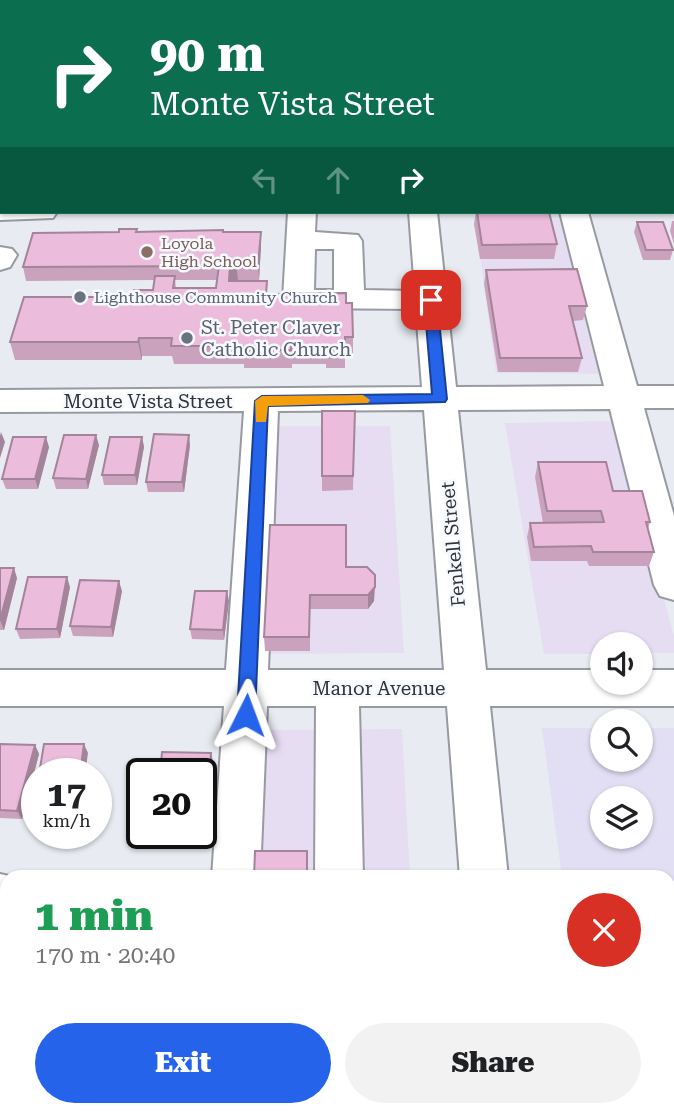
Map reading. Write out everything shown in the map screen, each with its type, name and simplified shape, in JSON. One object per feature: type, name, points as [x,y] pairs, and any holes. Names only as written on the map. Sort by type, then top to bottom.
[{"type":"street","name":"Fenkell Street","points":[[423,214],[483,870]]},
{"type":"street","points":[[575,214],[674,585]]},
{"type":"street","points":[[349,299],[348,241],[302,226],[298,299],[431,300]]},
{"type":"street","name":"Monte Vista Street","points":[[0,401],[674,397]]},
{"type":"street","points":[[236,870],[262,401]]},
{"type":"street","name":"Manor Avenue","points":[[0,688],[674,688]]},
{"type":"street","points":[[337,688],[339,870]]},
{"type":"shaded area","points":[[475,220],[564,220],[604,374],[496,373]]},
{"type":"shaded area","points":[[616,421],[674,636],[674,653],[653,653],[653,632],[590,632],[590,654],[544,654],[505,423]]},
{"type":"shaded area","points":[[274,426],[390,426],[404,653],[265,654]]},
{"type":"shaded area","points":[[542,728],[590,728],[590,772],[653,772],[653,728],[674,728],[674,870],[561,870]]},
{"type":"shaded area","points":[[402,729],[410,870],[255,870],[261,730]]},
{"type":"building","points":[[477,214],[550,214],[557,244],[482,245]]},
{"type":"building","points":[[637,222],[663,222],[673,250],[646,250]]},
{"type":"building","name":"Loyola High School","points":[[119,229],[137,229],[136,232],[261,232],[258,265],[237,265],[236,262],[219,266],[23,267],[33,233],[119,232]]},
{"type":"building","name":"St. Peter Claver Catholic Church","points":[[236,262],[230,265],[229,281],[267,281],[266,294],[346,293],[346,303],[352,303],[353,337],[345,337],[345,350],[326,350],[326,346],[291,346],[291,350],[243,350],[243,346],[171,346],[172,338],[139,338],[138,342],[10,342],[24,297],[133,297],[134,290],[153,290],[155,276],[175,276],[173,288],[216,288],[219,265]]},
{"type":"building","points":[[577,269],[587,306],[569,306],[582,358],[500,358],[486,270]]},
{"type":"building","points":[[322,411],[355,411],[353,476],[322,476]]},
{"type":"building","points":[[154,434],[189,435],[182,482],[146,482]]},
{"type":"building","points":[[64,435],[96,435],[86,479],[53,478]]},
{"type":"building","points":[[13,437],[46,437],[35,479],[2,479]]},
{"type":"building","points":[[110,437],[142,437],[135,475],[102,475]]},
{"type":"building","points":[[538,462],[606,462],[613,491],[642,491],[654,552],[593,552],[591,546],[534,547],[530,523],[604,522],[601,511],[547,511]]},
{"type":"building","points":[[270,525],[346,525],[346,567],[367,567],[375,575],[375,587],[368,595],[310,595],[309,637],[264,637]]},
{"type":"building","points":[[0,568],[14,568],[0,620]]},
{"type":"building","points":[[28,577],[67,577],[57,629],[16,629]]},
{"type":"building","points":[[80,580],[119,581],[111,627],[70,626]]},
{"type":"building","points":[[195,591],[227,591],[223,630],[190,629]]},
{"type":"building","points":[[0,744],[35,745],[31,758],[21,758],[21,796],[17,811],[0,810]]},
{"type":"building","points":[[44,744],[84,744],[82,758],[42,758]]},
{"type":"building","points":[[162,752],[211,753],[211,758],[161,758]]},
{"type":"building","points":[[255,851],[307,851],[307,870],[254,870]]},
{"type":"slow traffic","points":[[261,418],[262,401],[363,400]]},
{"type":"place","name":"Loyola High School","points":[[147,252]]},
{"type":"place","name":"Lighthouse Community Church","points":[[80,297]]},
{"type":"place","name":"St. Peter Claver Catholic Church","points":[[187,338]]},
{"type":"route","points":[[246,715],[262,401],[440,399],[431,300]]}]
